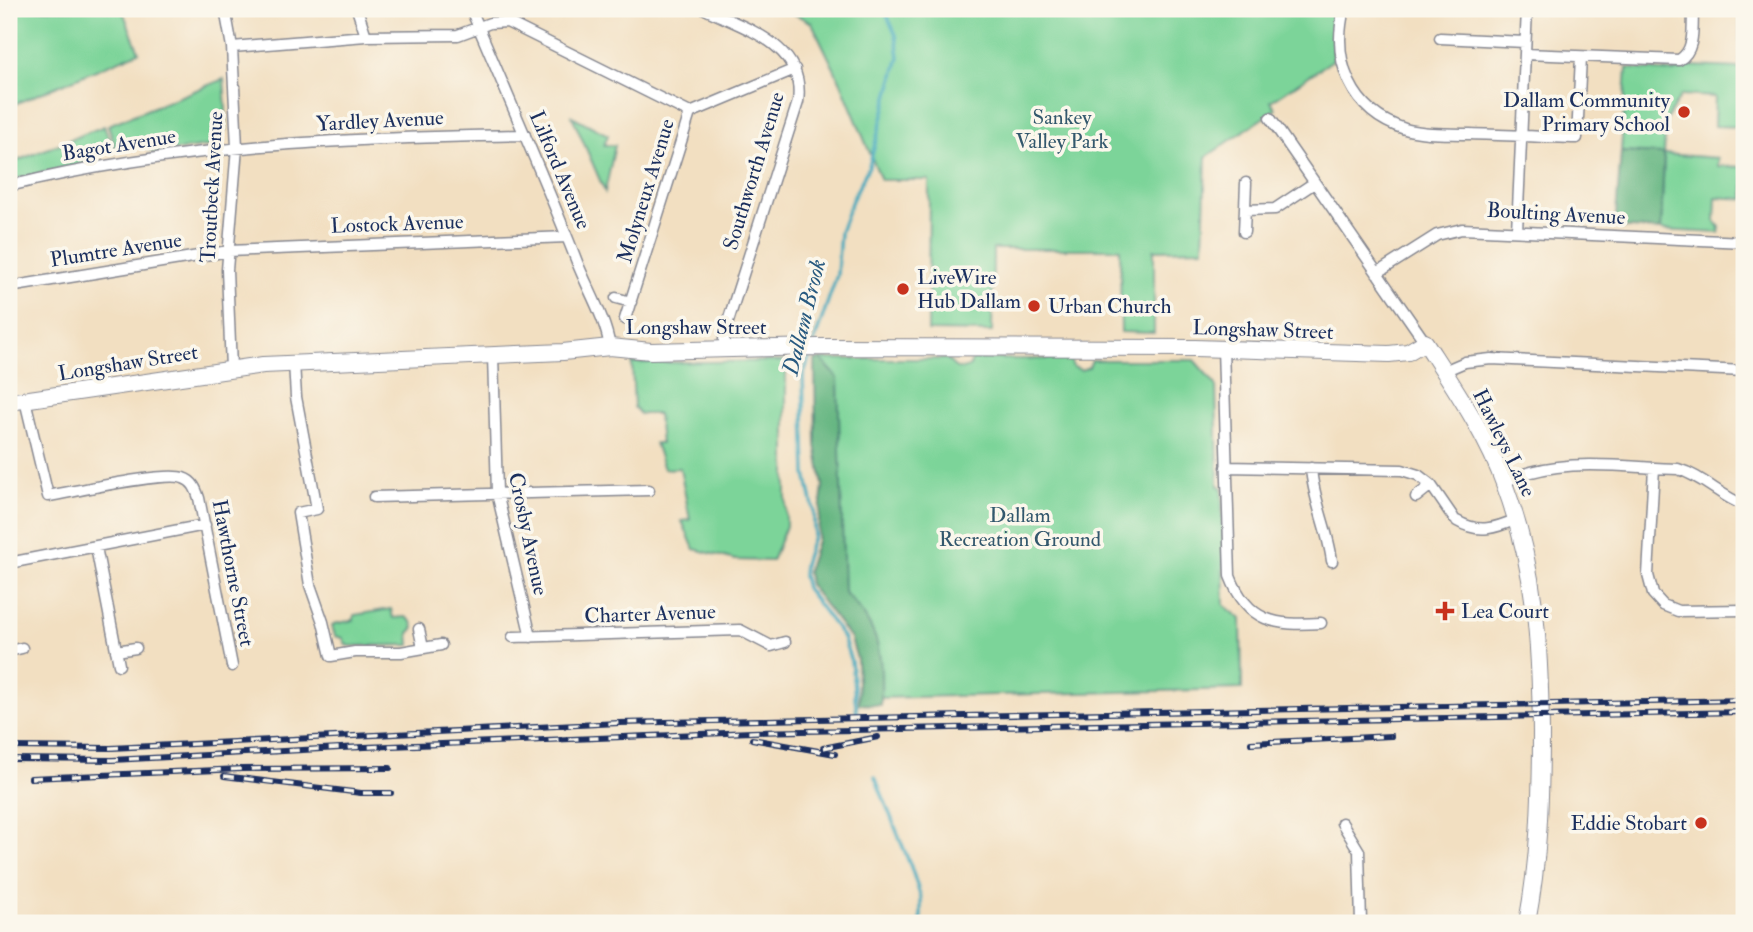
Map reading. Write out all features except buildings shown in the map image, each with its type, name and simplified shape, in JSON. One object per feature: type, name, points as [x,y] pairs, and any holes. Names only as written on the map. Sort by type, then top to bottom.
[{"type":"street","name":"Troutbeck Avenue","points":[[225,9],[232,47],[237,147],[229,251],[231,368]]},
{"type":"street","points":[[357,9],[366,36]]},
{"type":"street","name":"Lilford Avenue","points":[[471,9],[587,289],[607,329],[610,346]]},
{"type":"street","name":"Southworth Avenue","points":[[705,9],[777,45],[795,69],[799,88],[798,102],[724,331],[723,349]]},
{"type":"street","points":[[1344,9],[1338,46],[1350,84],[1377,114],[1389,122],[1416,131],[1577,138],[1581,57]]},
{"type":"street","points":[[1517,231],[1527,9]]},
{"type":"street","points":[[1525,54],[1679,60],[1687,56],[1691,49],[1693,9]]},
{"type":"street","name":"Molyneux Avenue","points":[[232,47],[366,36],[458,35],[498,22],[514,24],[690,113],[625,319]]},
{"type":"street","points":[[1440,38],[1525,41]]},
{"type":"street","points":[[690,113],[795,69]]},
{"type":"street","name":"Hawleys Lane","points":[[1270,118],[1444,371],[1504,482],[1517,519],[1536,603],[1540,676],[1540,814],[1535,877],[1527,923]]},
{"type":"street","name":"Yardley Avenue","points":[[237,147],[383,138],[525,135]]},
{"type":"street","name":"Bagot Avenue","points":[[9,186],[59,174],[237,147]]},
{"type":"street","points":[[1244,232],[1246,183]]},
{"type":"street","points":[[1245,210],[1275,209],[1314,183]]},
{"type":"street","name":"Boulting Avenue","points":[[1377,273],[1426,242],[1462,229],[1744,242]]},
{"type":"street","name":"Lostock Avenue","points":[[229,251],[567,237]]},
{"type":"street","name":"Plumtre Avenue","points":[[9,287],[229,251]]},
{"type":"street","points":[[616,298],[631,302]]},
{"type":"street","name":"Longshaw Street","points":[[17,401],[231,368],[293,362],[593,350],[610,346],[651,351],[825,347],[1223,348],[1389,354],[1408,352],[1425,342]]},
{"type":"street","points":[[1223,348],[1230,576],[1241,600],[1260,616],[1277,623],[1293,625],[1321,623]]},
{"type":"street","name":"Crosby Avenue","points":[[493,355],[497,493],[531,637]]},
{"type":"street","points":[[1444,371],[1465,362],[1491,359],[1744,371]]},
{"type":"street","points":[[293,362],[296,397],[317,509],[298,513],[310,585],[331,656],[355,652],[401,652],[441,645]]},
{"type":"street","name":"Hawthorne Street","points":[[17,401],[48,496],[166,476],[186,478],[196,489],[232,666]]},
{"type":"street","points":[[1504,482],[1538,468],[1559,465],[1678,469],[1688,472],[1721,494],[1744,505]]},
{"type":"street","points":[[1226,467],[1402,470],[1418,475],[1431,485],[1455,519],[1471,528],[1488,530],[1517,519]]},
{"type":"street","points":[[1311,468],[1312,486],[1332,561]]},
{"type":"street","points":[[1654,468],[1648,575],[1653,594],[1663,605],[1678,611],[1744,610]]},
{"type":"street","points":[[1416,497],[1431,485]]},
{"type":"street","points":[[374,496],[649,490]]},
{"type":"street","points":[[9,563],[205,526]]},
{"type":"street","points":[[96,547],[119,665]]},
{"type":"street","points":[[419,629],[423,648]]},
{"type":"street","name":"Charter Avenue","points":[[513,637],[740,630],[771,646],[785,642]]},
{"type":"street","points":[[116,651],[136,648]]},
{"type":"street","points":[[9,651],[22,649]]},
{"type":"street","points":[[1342,823],[1359,851],[1360,923]]},
{"type":"green space","points":[[9,9],[122,9],[139,52],[10,106]]},
{"type":"green space","name":"Sankey Valley Park","points":[[785,9],[1338,9],[1333,60],[1271,101],[1276,109],[1206,157],[1203,249],[1154,250],[1154,333],[1121,332],[1120,249],[993,249],[992,332],[928,331],[929,180],[881,180],[841,83],[812,23]]},
{"type":"green space","points":[[1741,9],[1744,9],[1744,127],[1714,126],[1715,97],[1681,95],[1666,120],[1664,154],[1718,158],[1718,166],[1744,167],[1744,199],[1716,197],[1715,221],[1720,227],[1719,233],[1661,230],[1664,155],[1621,152],[1627,68],[1673,72],[1691,66],[1740,68]]},
{"type":"green space","points":[[224,79],[227,127],[216,145],[156,153],[148,150],[145,142],[116,148],[108,125]]},
{"type":"green space","points":[[572,116],[608,135],[604,145],[615,145],[605,192]]},
{"type":"green space","points":[[104,126],[113,148],[89,151],[87,159],[80,165],[9,180],[9,164]]},
{"type":"green space","points":[[1621,152],[1664,154],[1661,230],[1615,227]]},
{"type":"green space","name":"Dallam Recreation Ground","points":[[821,359],[948,359],[960,369],[970,366],[972,359],[1070,359],[1073,367],[1081,370],[1089,367],[1092,360],[1194,360],[1216,385],[1218,486],[1222,487],[1224,605],[1241,619],[1242,689],[876,698],[838,594],[838,379]]},
{"type":"green space","points":[[821,359],[838,378],[844,592],[873,631],[880,657],[881,705],[859,704],[857,659],[851,639],[809,584],[807,572],[817,541],[823,485],[816,445],[815,360]]},
{"type":"green space","points":[[786,361],[786,526],[772,561],[735,560],[694,549],[682,521],[690,520],[680,468],[664,469],[655,443],[661,443],[658,414],[640,414],[634,407],[632,363]]},
{"type":"green space","points":[[391,609],[393,618],[406,617],[412,622],[414,628],[409,633],[410,645],[351,646],[346,645],[343,638],[335,636],[332,626],[334,624],[354,620],[354,615]]},
{"type":"waterway","name":"Dallam Brook","points":[[814,342],[837,275],[840,232],[869,166],[899,57],[896,35],[884,9]]},
{"type":"waterway","name":"Dallam Brook","points":[[811,353],[803,376],[806,474],[814,511],[814,533],[803,576],[806,588],[843,637],[851,661],[857,714]]},
{"type":"waterway","name":"Dallam Brook","points":[[875,777],[921,898],[921,923]]},
{"type":"railway","points":[[9,747],[111,748],[619,723],[1744,700]]},
{"type":"railway","points":[[9,759],[112,760],[752,732],[1744,712]]},
{"type":"railway","points":[[1251,743],[1391,736]]},
{"type":"railway","points":[[823,748],[878,737]]},
{"type":"railway","points":[[752,739],[835,754]]},
{"type":"railway","points":[[31,778],[241,769],[390,768]]},
{"type":"railway","points":[[224,776],[361,793],[391,793]]},
{"type":"place","name":"Dallam Community Primary School","points":[[1684,112]]},
{"type":"place","name":"LiveWire Hub Dallam","points":[[903,289]]},
{"type":"place","name":"Urban Church","points":[[1034,306]]},
{"type":"place","name":"Lea Court","points":[[1445,611]]},
{"type":"place","name":"Eddie Stobart","points":[[1701,823]]}]
